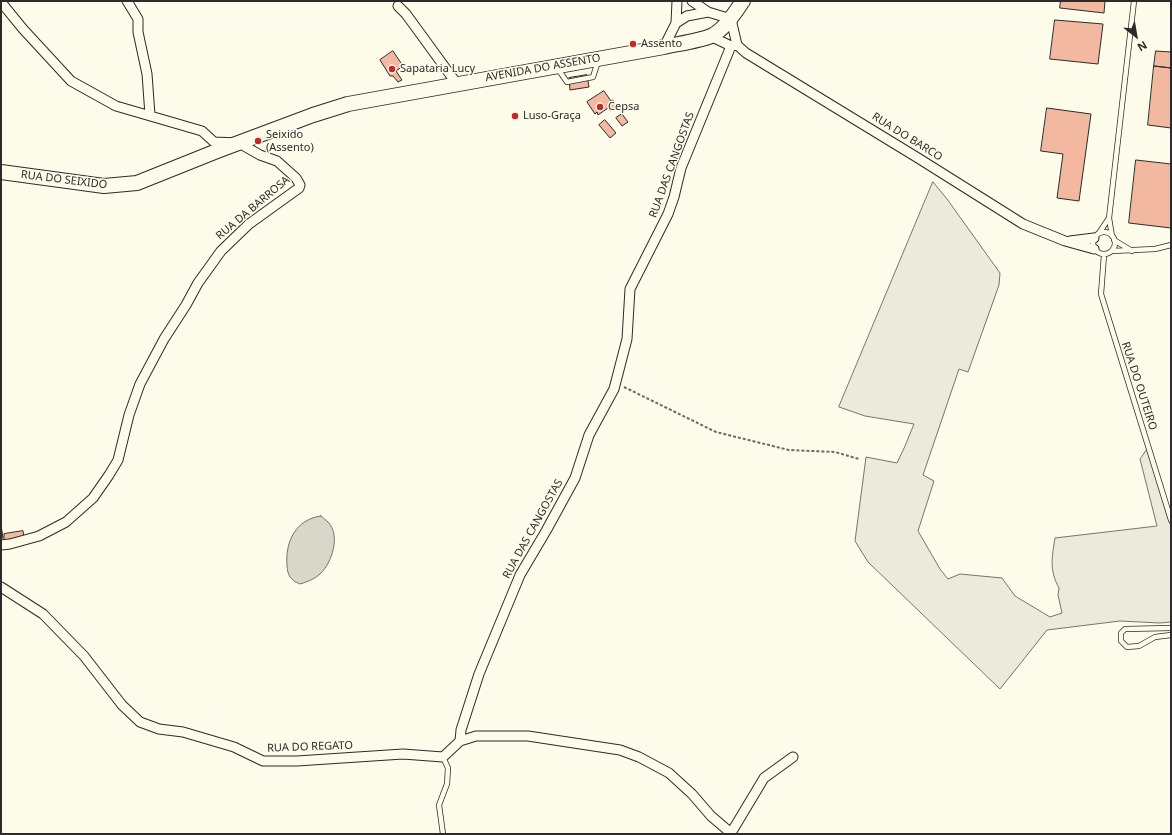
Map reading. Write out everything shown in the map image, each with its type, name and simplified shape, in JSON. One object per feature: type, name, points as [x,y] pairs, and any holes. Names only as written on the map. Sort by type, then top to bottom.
[{"type":"main road","points":[[710,36],[721,29],[731,19],[742,1]]},
{"type":"main road","name":"AVENIDA DO ASSENTO","points":[[239,143],[348,104],[664,47],[710,36]]},
{"type":"main road","name":"RUA DO SEIXIDO","points":[[1,172],[104,186],[130,184],[137,183],[239,143]]},
{"type":"street","points":[[127,1],[138,19],[138,32],[147,74],[150,115]]},
{"type":"street","points":[[664,47],[676,23],[677,1]]},
{"type":"street","points":[[692,1],[708,12],[731,19],[734,46]]},
{"type":"street","name":"RUA DA BARROSA","points":[[1,2],[23,29],[71,81],[116,106],[202,131],[214,142],[239,143],[260,155],[277,161],[296,178],[300,185],[300,188],[249,224],[221,251],[198,283],[186,305],[164,338],[140,384],[129,415],[118,460],[93,498],[66,522],[53,529],[39,536],[1,545]]},
{"type":"street","points":[[398,6],[406,14],[457,84]]},
{"type":"street","points":[[676,23],[687,16],[708,12]]},
{"type":"street","name":"RUA DO BARCO","points":[[710,36],[734,46],[746,53],[1023,224],[1068,242],[1094,249]]},
{"type":"street","name":"RUA DAS CANGOSTAS","points":[[460,741],[461,730],[479,674],[520,574],[575,478],[590,434],[614,389],[627,339],[630,290],[668,214],[681,168],[734,46]]},
{"type":"street","points":[[1068,242],[1096,236]]},
{"type":"street","name":"RUA DO REGATO","points":[[1,587],[43,614],[84,656],[122,705],[140,722],[159,729],[183,732],[234,747],[263,761],[297,762],[403,754],[443,757]]},
{"type":"street","points":[[443,757],[460,741],[476,736],[528,736],[620,750],[639,757],[669,773],[692,794],[711,816],[732,834],[764,778],[793,757]]},
{"type":"lane","points":[[1112,251],[1114,247],[1109,218],[1134,1]]},
{"type":"lane","points":[[1109,218],[1092,242],[1094,249],[1100,254],[1112,251],[1132,251],[1171,246]]},
{"type":"lane","points":[[1096,236],[1106,232],[1132,251]]},
{"type":"lane","name":"RUA DO OUTEIRO","points":[[1104,254],[1101,294],[1171,520]]},
{"type":"lane","points":[[1171,628],[1125,629],[1121,633],[1121,641],[1127,647],[1139,646],[1155,637],[1171,635]]},
{"type":"lane","points":[[443,757],[448,768],[447,784],[439,805],[444,834]]},
{"type":"path","points":[[615,382],[716,432],[789,450],[836,452],[859,459]]},
{"type":"shaded area","points":[[933,182],[1000,273],[999,285],[968,372],[959,369],[923,475],[934,481],[918,531],[940,569],[948,579],[960,574],[1002,578],[1015,596],[1050,617],[1062,613],[1058,595],[1059,588],[1054,575],[1052,563],[1055,538],[1157,526],[1140,459],[1147,449],[1171,527],[1171,622],[1160,623],[1120,621],[1047,630],[1000,689],[868,562],[855,541],[866,457],[897,463],[914,424],[865,416],[839,407]]},
{"type":"shaded area","points":[[321,516],[328,522],[334,534],[331,556],[320,574],[311,580],[300,584],[291,578],[288,570],[287,556],[290,540],[299,527],[305,522],[312,518]]},
{"type":"building","points":[[1061,1],[1105,1],[1104,13],[1060,8]]},
{"type":"building","points":[[1055,20],[1103,24],[1098,64],[1050,59]]},
{"type":"building","name":"Sapataria Lucy","points":[[393,51],[403,66],[396,71],[402,80],[398,82],[393,76],[390,76],[380,60]]},
{"type":"building","points":[[1156,51],[1171,52],[1171,68],[1154,66]]},
{"type":"building","points":[[1154,66],[1171,68],[1171,128],[1148,125]]},
{"type":"building","points":[[587,75],[589,87],[570,90],[569,78]]},
{"type":"building","points":[[604,91],[611,101],[613,100],[617,106],[610,111],[608,108],[598,115],[597,112],[595,114],[587,102]]},
{"type":"building","points":[[1047,108],[1091,114],[1079,201],[1057,198],[1063,154],[1041,151]]},
{"type":"building","points":[[622,114],[628,122],[622,126],[616,118]]},
{"type":"building","points":[[605,120],[616,133],[610,138],[599,125]]},
{"type":"building","points":[[1136,160],[1171,164],[1171,228],[1129,223]]},
{"type":"building","points":[[1,525],[3,538],[1,538]]},
{"type":"building","points":[[23,531],[24,538],[4,542],[4,534]]},
{"type":"place","name":"Assento","points":[[633,44]]},
{"type":"place","name":"Sapataria Lucy","points":[[392,69]]},
{"type":"place","name":"Cepsa","points":[[600,107]]},
{"type":"place","name":"Luso-Graça","points":[[515,116]]},
{"type":"place","name":"Seixido (Assento)","points":[[258,141]]}]
